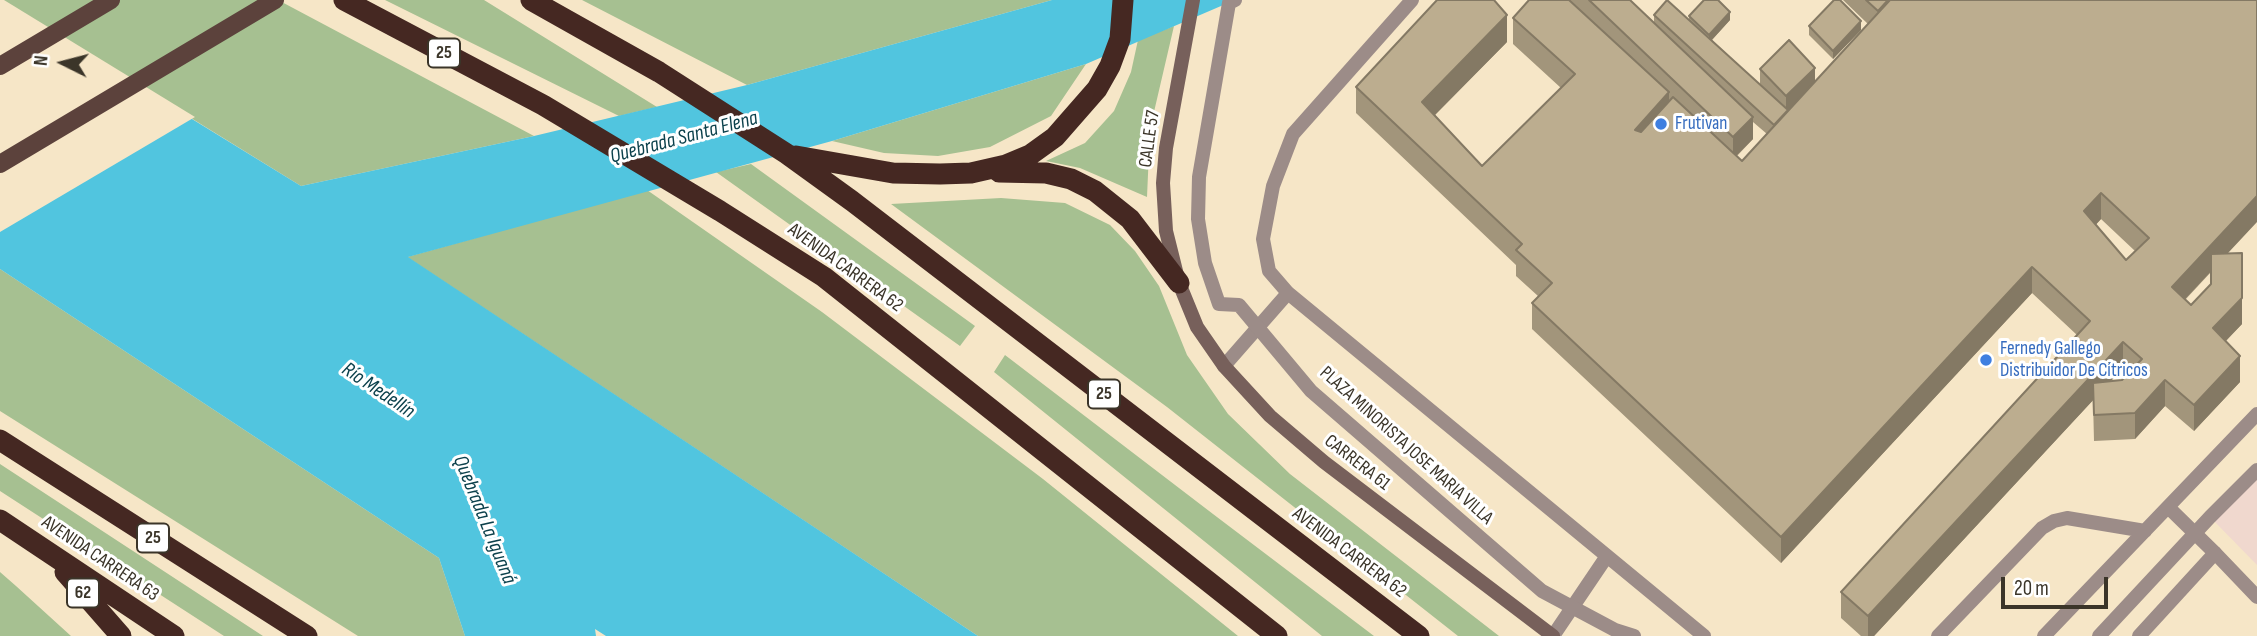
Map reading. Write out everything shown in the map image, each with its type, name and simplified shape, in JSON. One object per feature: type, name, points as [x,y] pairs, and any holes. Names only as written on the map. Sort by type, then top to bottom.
[{"type":"highway","name":"AVENIDA CARRERA 62","points":[[344,0],[543,105],[813,269],[862,304],[1277,636]]},
{"type":"highway","name":"AVENIDA CARRERA 62","points":[[531,0],[659,72],[787,154],[863,209],[1419,636]]},
{"type":"highway","points":[[971,173],[1006,165],[1030,155],[1055,136],[1097,89],[1110,66],[1120,39],[1123,0]]},
{"type":"highway","points":[[787,154],[893,173],[1046,173],[1071,178],[1095,191],[1130,219],[1179,283]]},
{"type":"highway","name":"25","points":[[0,440],[307,636]]},
{"type":"highway","name":"AVENIDA CARRERA 63","points":[[0,520],[174,636]]},
{"type":"highway","name":"62","points":[[45,550],[121,636]]},
{"type":"main road","points":[[0,66],[111,0]]},
{"type":"main road","points":[[0,164],[275,0]]},
{"type":"street","name":"CALLE 57","points":[[1179,283],[1166,231],[1163,183],[1166,148],[1193,0]]},
{"type":"street","name":"PLAZA MINORISTA JOSE MARIA VILLA","points":[[1235,0],[1229,3],[1199,177],[1198,219],[1205,263],[1219,304],[1239,305],[1311,391],[1542,591],[1615,630],[1634,636]]},
{"type":"street","points":[[1412,0],[1293,134],[1273,186],[1263,239],[1269,271],[1289,293],[1704,636]]},
{"type":"street","name":"CARRERA 61","points":[[1179,283],[1197,327],[1224,366],[1270,416],[1324,462],[1553,636]]},
{"type":"street","points":[[1224,366],[1289,293]]},
{"type":"street","points":[[2044,636],[2257,414]]},
{"type":"street","points":[[2099,636],[2194,533],[2257,470]]},
{"type":"street","points":[[2168,507],[2257,597]]},
{"type":"street","points":[[1938,636],[2042,528],[2054,521],[2067,518],[2145,531]]},
{"type":"street","points":[[2139,636],[2215,553]]},
{"type":"street","points":[[1553,636],[1607,556]]},
{"type":"shaded area","points":[[2257,470],[2257,565],[2210,517]]},
{"type":"green space","points":[[0,0],[278,0],[534,136],[301,186]]},
{"type":"green space","points":[[385,0],[484,0],[657,107],[619,116]]},
{"type":"green space","points":[[582,0],[1052,0],[747,85]]},
{"type":"green space","points":[[1174,26],[1150,129],[1147,197],[1080,168],[1046,161],[1085,143],[1114,111],[1131,72],[1138,40]]},
{"type":"green space","points":[[1086,64],[1051,116],[990,147],[938,156],[884,153],[832,141]]},
{"type":"green space","points":[[751,164],[975,326],[960,346],[716,172]]},
{"type":"green space","points":[[647,190],[822,312],[1043,479],[1238,636],[978,636],[407,257]]},
{"type":"green space","points":[[1001,198],[1065,203],[1110,225],[1135,251],[1159,286],[1187,355],[1228,414],[1290,474],[1499,636],[1458,636],[1167,407],[891,204]]},
{"type":"green space","points":[[0,269],[439,558],[465,636],[358,636],[0,411]]},
{"type":"green space","points":[[1005,355],[1374,636],[1322,636],[994,372]]},
{"type":"green space","points":[[0,464],[263,636],[224,636],[0,491]]},
{"type":"green space","points":[[0,572],[16,586],[71,636],[0,636]]},
{"type":"water","points":[[1052,0],[1235,0],[1086,64],[832,141],[408,257],[978,636],[606,636],[595,629],[596,636],[465,636],[439,558],[0,269],[0,1],[301,186],[534,136],[747,85]]},
{"type":"pier","points":[[0,0],[195,117],[0,232]]},
{"type":"building","points":[[1437,0],[1494,0],[1507,15],[1422,102],[1482,166],[1575,74],[1513,18],[1529,0],[1569,0],[1669,92],[1635,130],[1641,132],[1673,97],[1742,161],[1890,0],[2257,0],[2257,196],[2172,287],[2191,305],[2211,284],[2211,254],[2242,253],[2242,298],[2213,328],[2240,356],[2194,405],[2165,380],[2135,413],[2094,415],[2093,383],[2122,380],[2142,359],[2123,342],[1868,616],[1841,592],[2090,321],[2032,267],[1781,537],[1532,303],[1552,283],[1516,250],[1522,244],[1356,87]],"holes":[[[2101,193],[2149,238],[2126,260],[2084,211]]]},
{"type":"building","points":[[1589,0],[1630,0],[1753,117],[1733,137]]},
{"type":"building","points":[[1667,0],[1788,110],[1774,125],[1654,15]]},
{"type":"building","points":[[1704,0],[1718,0],[1730,12],[1709,35],[1689,16]]},
{"type":"building","points":[[1834,0],[1840,0],[1861,21],[1833,51],[1809,26]]},
{"type":"building","points":[[1866,0],[1888,0],[1878,11]]},
{"type":"building","points":[[1789,40],[1815,68],[1786,96],[1760,69]]},
{"type":"place","name":"Frutivan","points":[[1661,124]]},
{"type":"place","name":"Fernedy Gallego Distribuidor De Cítricos","points":[[1986,360]]},
{"type":"water label","name":"Quebrada Santa Elena","points":[[684,138]]},
{"type":"water label","name":"Río Medellín","points":[[378,391]]},
{"type":"water label","name":"Quebrada La Iguaná","points":[[484,520]]}]
